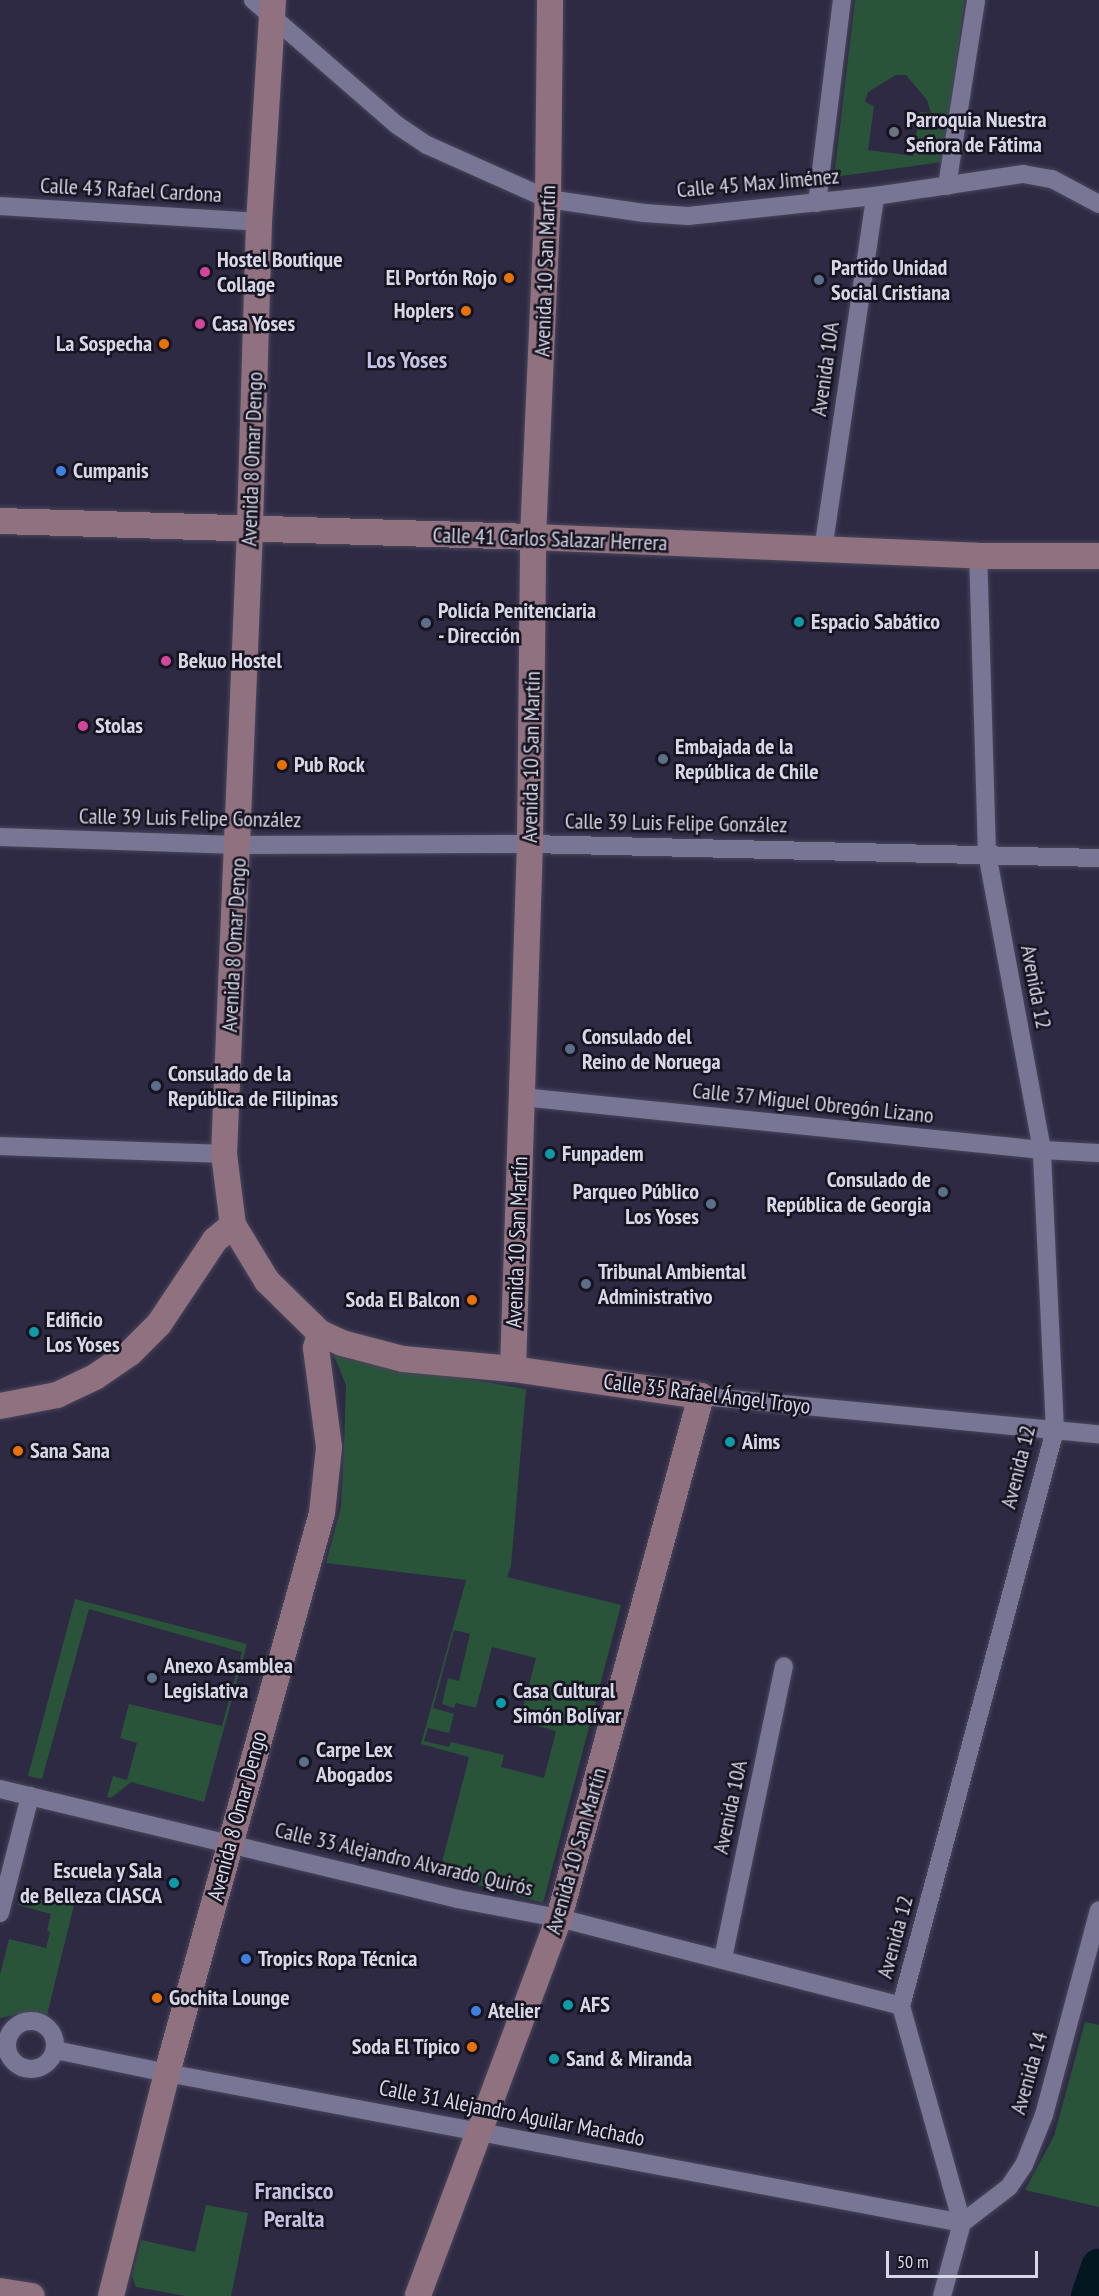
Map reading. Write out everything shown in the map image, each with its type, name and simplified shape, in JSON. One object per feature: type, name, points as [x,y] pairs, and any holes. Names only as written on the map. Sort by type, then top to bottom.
[{"type":"street","name":"Calle 45 Max Jiménez","points":[[253,0],[273,8],[397,125],[427,144],[548,199],[644,213],[688,216],[875,196],[1023,174],[1052,179],[1099,204]]},
{"type":"street","name":"Avenida 10 San Martín","points":[[513,1369],[530,844],[533,537],[548,199],[550,0]]},
{"type":"street","points":[[817,203],[842,0]]},
{"type":"street","points":[[947,186],[976,0]]},
{"type":"street","name":"Avenida 8 Omar Dengo","points":[[111,2296],[167,2073],[322,1512],[329,1447],[316,1348],[320,1333],[267,1281],[233,1225],[224,1155],[250,529],[259,222],[273,8]]},
{"type":"street","name":"Avenida 10A","points":[[823,550],[875,196]]},
{"type":"street","name":"Calle 43 Rafael Cardona","points":[[0,206],[259,222]]},
{"type":"street","name":"Calle 41 Carlos Salazar Herrera","points":[[0,521],[533,537],[978,556],[1099,556]]},
{"type":"street","name":"Avenida 12","points":[[962,2223],[901,2006],[1054,1430],[1042,1150],[987,854],[978,556]]},
{"type":"street","name":"Calle 39 Luis Felipe González","points":[[0,837],[238,845],[530,844],[1099,858]]},
{"type":"street","name":"Calle 37 Miguel Obregón Lizano","points":[[522,1097],[1042,1150],[1099,1153]]},
{"type":"street","points":[[0,1146],[224,1155]]},
{"type":"street","points":[[0,1406],[57,1395],[95,1377],[130,1353],[159,1324],[215,1240],[233,1225]]},
{"type":"street","name":"Calle 35 Rafael Ángel Troyo","points":[[320,1333],[371,1353],[403,1359],[513,1369],[701,1396],[1099,1434]]},
{"type":"street","name":"Avenida 10 San Martín","points":[[418,2296],[559,1918],[701,1396]]},
{"type":"street","name":"Avenida 10A","points":[[723,1958],[784,1666]]},
{"type":"street","name":"Calle 33 Alejandro Alvarado Quirós","points":[[0,1789],[458,1899],[559,1918],[723,1958],[901,2006]]},
{"type":"street","points":[[0,1913],[30,1796]]},
{"type":"street","name":"Avenida 14","points":[[962,2223],[1010,2187],[1024,2165],[1044,2115],[1099,1910]]},
{"type":"street","name":"Calle 31 Alejandro Aguilar Machado","points":[[55,2050],[962,2223]]},
{"type":"street","points":[[942,2296],[962,2223]]},
{"type":"street","points":[[0,2291],[32,2296]]},
{"type":"green space","points":[[855,0],[965,0],[942,162],[834,177]],"holes":[[[896,75],[906,75],[927,100],[931,113],[920,112],[913,156],[868,150],[874,106],[865,102],[868,92]]]},
{"type":"green space","points":[[332,1351],[374,1363],[526,1389],[511,1566],[507,1577],[621,1605],[543,1903],[439,1874],[469,1757],[421,1744],[466,1580],[326,1563],[341,1507],[346,1385]],"holes":[[[454,1630],[470,1634],[459,1681],[448,1678],[442,1704],[454,1708],[456,1703],[476,1708],[492,1647],[536,1658],[521,1716],[526,1717],[525,1723],[556,1731],[544,1778],[501,1767],[504,1755],[451,1742],[449,1747],[424,1741],[428,1728],[449,1733],[454,1714],[433,1708]]]},
{"type":"green space","points":[[75,1599],[247,1644],[204,1802],[131,1782],[111,1798],[107,1797],[113,1776],[127,1780],[137,1743],[120,1738],[129,1704],[222,1726],[242,1652],[89,1609],[42,1779],[28,1776]]},
{"type":"green space","points":[[62,1889],[77,1893],[46,2019],[36,2015],[20,2014],[0,2018],[0,1975],[9,1939],[46,1948],[50,1932],[47,1931],[51,1914],[18,1905],[21,1893],[47,1902],[49,1898],[59,1901]]},
{"type":"green space","points":[[1085,2022],[1099,2025],[1099,2207],[1025,2190],[1054,2136]]},
{"type":"green space","points":[[206,2205],[248,2213],[231,2296],[186,2296],[136,2287],[132,2276],[141,2240],[195,2252]]},
{"type":"waterway","points":[[1089,2296],[1099,2267]]},
{"type":"place","name":"Parroquia Nuestra Señora de Fátima","points":[[894,132]]},
{"type":"place","name":"Hostel Boutique Collage","points":[[205,272]]},
{"type":"place","name":"El Portón Rojo","points":[[509,278]]},
{"type":"place","name":"Partido Unidad Social Cristiana","points":[[819,280]]},
{"type":"place","name":"Hoplers","points":[[466,311]]},
{"type":"place","name":"Casa Yoses","points":[[200,324]]},
{"type":"place","name":"La Sospecha","points":[[164,344]]},
{"type":"place","name":"Cumpanis","points":[[61,471]]},
{"type":"place","name":"Espacio Sabático","points":[[799,622]]},
{"type":"place","name":"Policía Penitenciaria - Dirección","points":[[426,623]]},
{"type":"place","name":"Bekuo Hostel","points":[[166,661]]},
{"type":"place","name":"Stolas","points":[[83,726]]},
{"type":"place","name":"Embajada de la República de Chile","points":[[663,759]]},
{"type":"place","name":"Pub Rock","points":[[282,765]]},
{"type":"place","name":"Consulado del Reino de Noruega","points":[[570,1049]]},
{"type":"place","name":"Consulado de la República de Filipinas","points":[[156,1086]]},
{"type":"place","name":"Funpadem","points":[[550,1154]]},
{"type":"place","name":"Consulado de República de Georgia","points":[[943,1192]]},
{"type":"place","name":"Parqueo Público Los Yoses","points":[[711,1204]]},
{"type":"place","name":"Tribunal Ambiental Administrativo","points":[[586,1284]]},
{"type":"place","name":"Soda El Balcon","points":[[472,1300]]},
{"type":"place","name":"Edificio Los Yoses","points":[[34,1332]]},
{"type":"place","name":"Aims","points":[[730,1442]]},
{"type":"place","name":"Sana Sana","points":[[18,1451]]},
{"type":"place","name":"Anexo Asamblea Legislativa","points":[[152,1678]]},
{"type":"place","name":"Casa Cultural Simón Bolívar","points":[[501,1703]]},
{"type":"place","name":"Carpe Lex Abogados","points":[[304,1762]]},
{"type":"place","name":"Escuela y Sala de Belleza CIASCA","points":[[174,1883]]},
{"type":"place","name":"Tropics Ropa Técnica","points":[[246,1959]]},
{"type":"place","name":"Gochita Lounge","points":[[157,1998]]},
{"type":"place","name":"AFS","points":[[568,2005]]},
{"type":"place","name":"Atelier","points":[[476,2011]]},
{"type":"place","name":"Soda El Típico","points":[[472,2047]]},
{"type":"place","name":"Sand & Miranda","points":[[554,2059]]},
{"type":"district","name":"Los Yoses","points":[[407,360]]},
{"type":"district","name":"Francisco Peralta","points":[[294,2205]]}]
